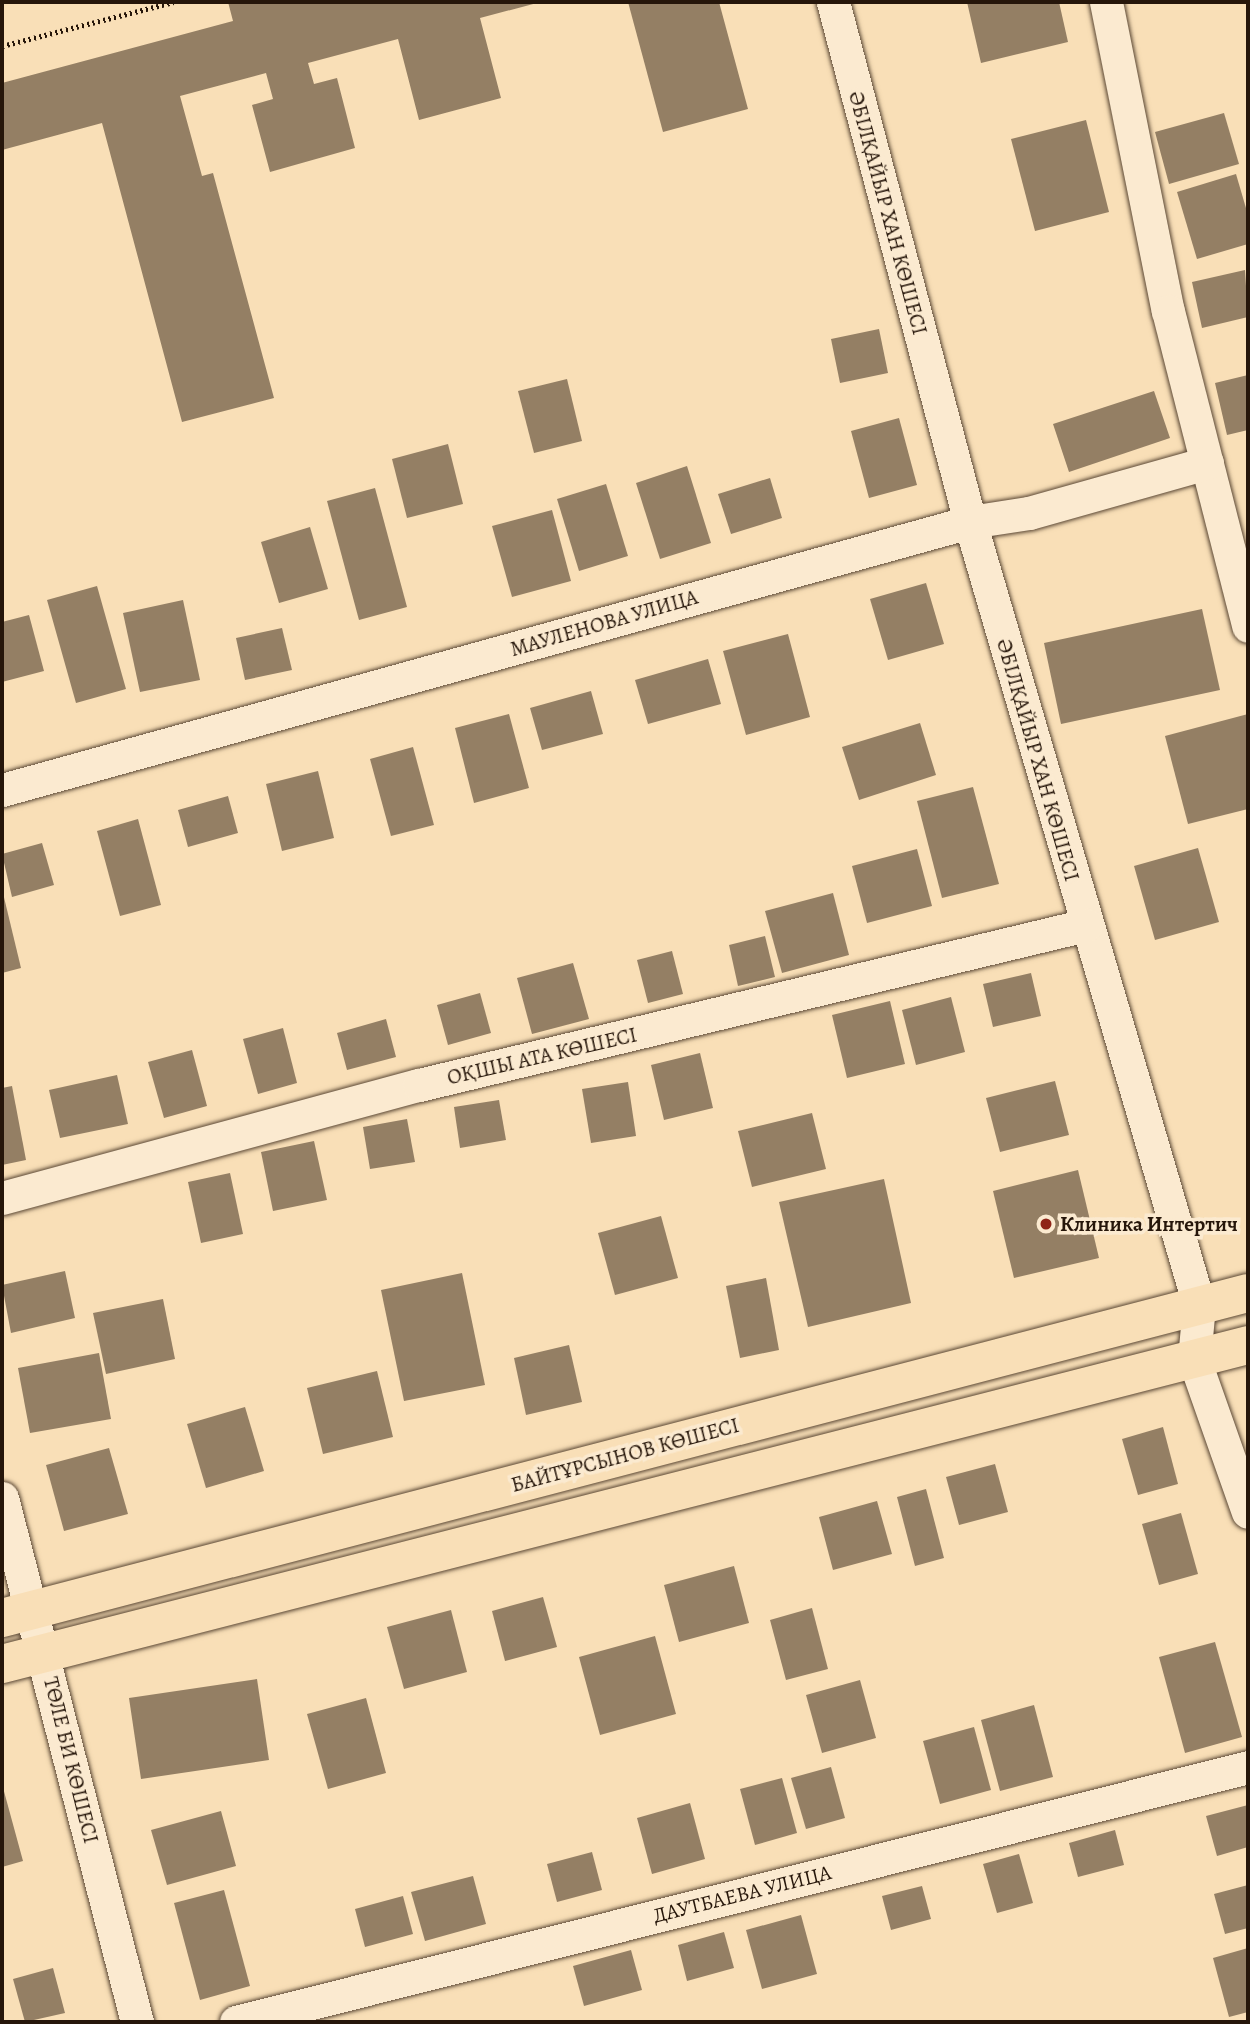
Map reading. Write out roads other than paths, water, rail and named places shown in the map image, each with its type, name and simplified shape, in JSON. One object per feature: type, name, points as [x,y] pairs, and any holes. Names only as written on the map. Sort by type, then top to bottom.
[{"type":"main road","name":"БАЙТҰРСЫНОВ КӨШЕСІ","points":[[16,1614],[1248,1293]]},
{"type":"main road","points":[[2,1664],[1248,1345]]},
{"type":"street","name":"ӘБІЛҚАЙЫР ХАН КӨШЕСІ","points":[[832,2],[970,522],[1199,1305],[1195,1359],[1248,1512]]},
{"type":"street","points":[[1106,2],[1168,311],[1248,626]]},
{"type":"street","name":"МАУЛЕНОВА УЛИЦА","points":[[2,790],[970,522],[1030,513],[1207,463]]},
{"type":"street","name":"ОҚШЫ АТА КӨШЕСІ","points":[[2,1198],[419,1085],[1086,925]]},
{"type":"street","name":"ТӨЛЕ БИ КӨШЕСІ","points":[[2,1498],[16,1614],[43,1653],[137,2022]]},
{"type":"street","name":"ДАУТБАЕВА УЛИЦА","points":[[236,2022],[1248,1767]]},
{"type":"place","name":"Клиника Интертич","points":[[1046,1224]]}]
